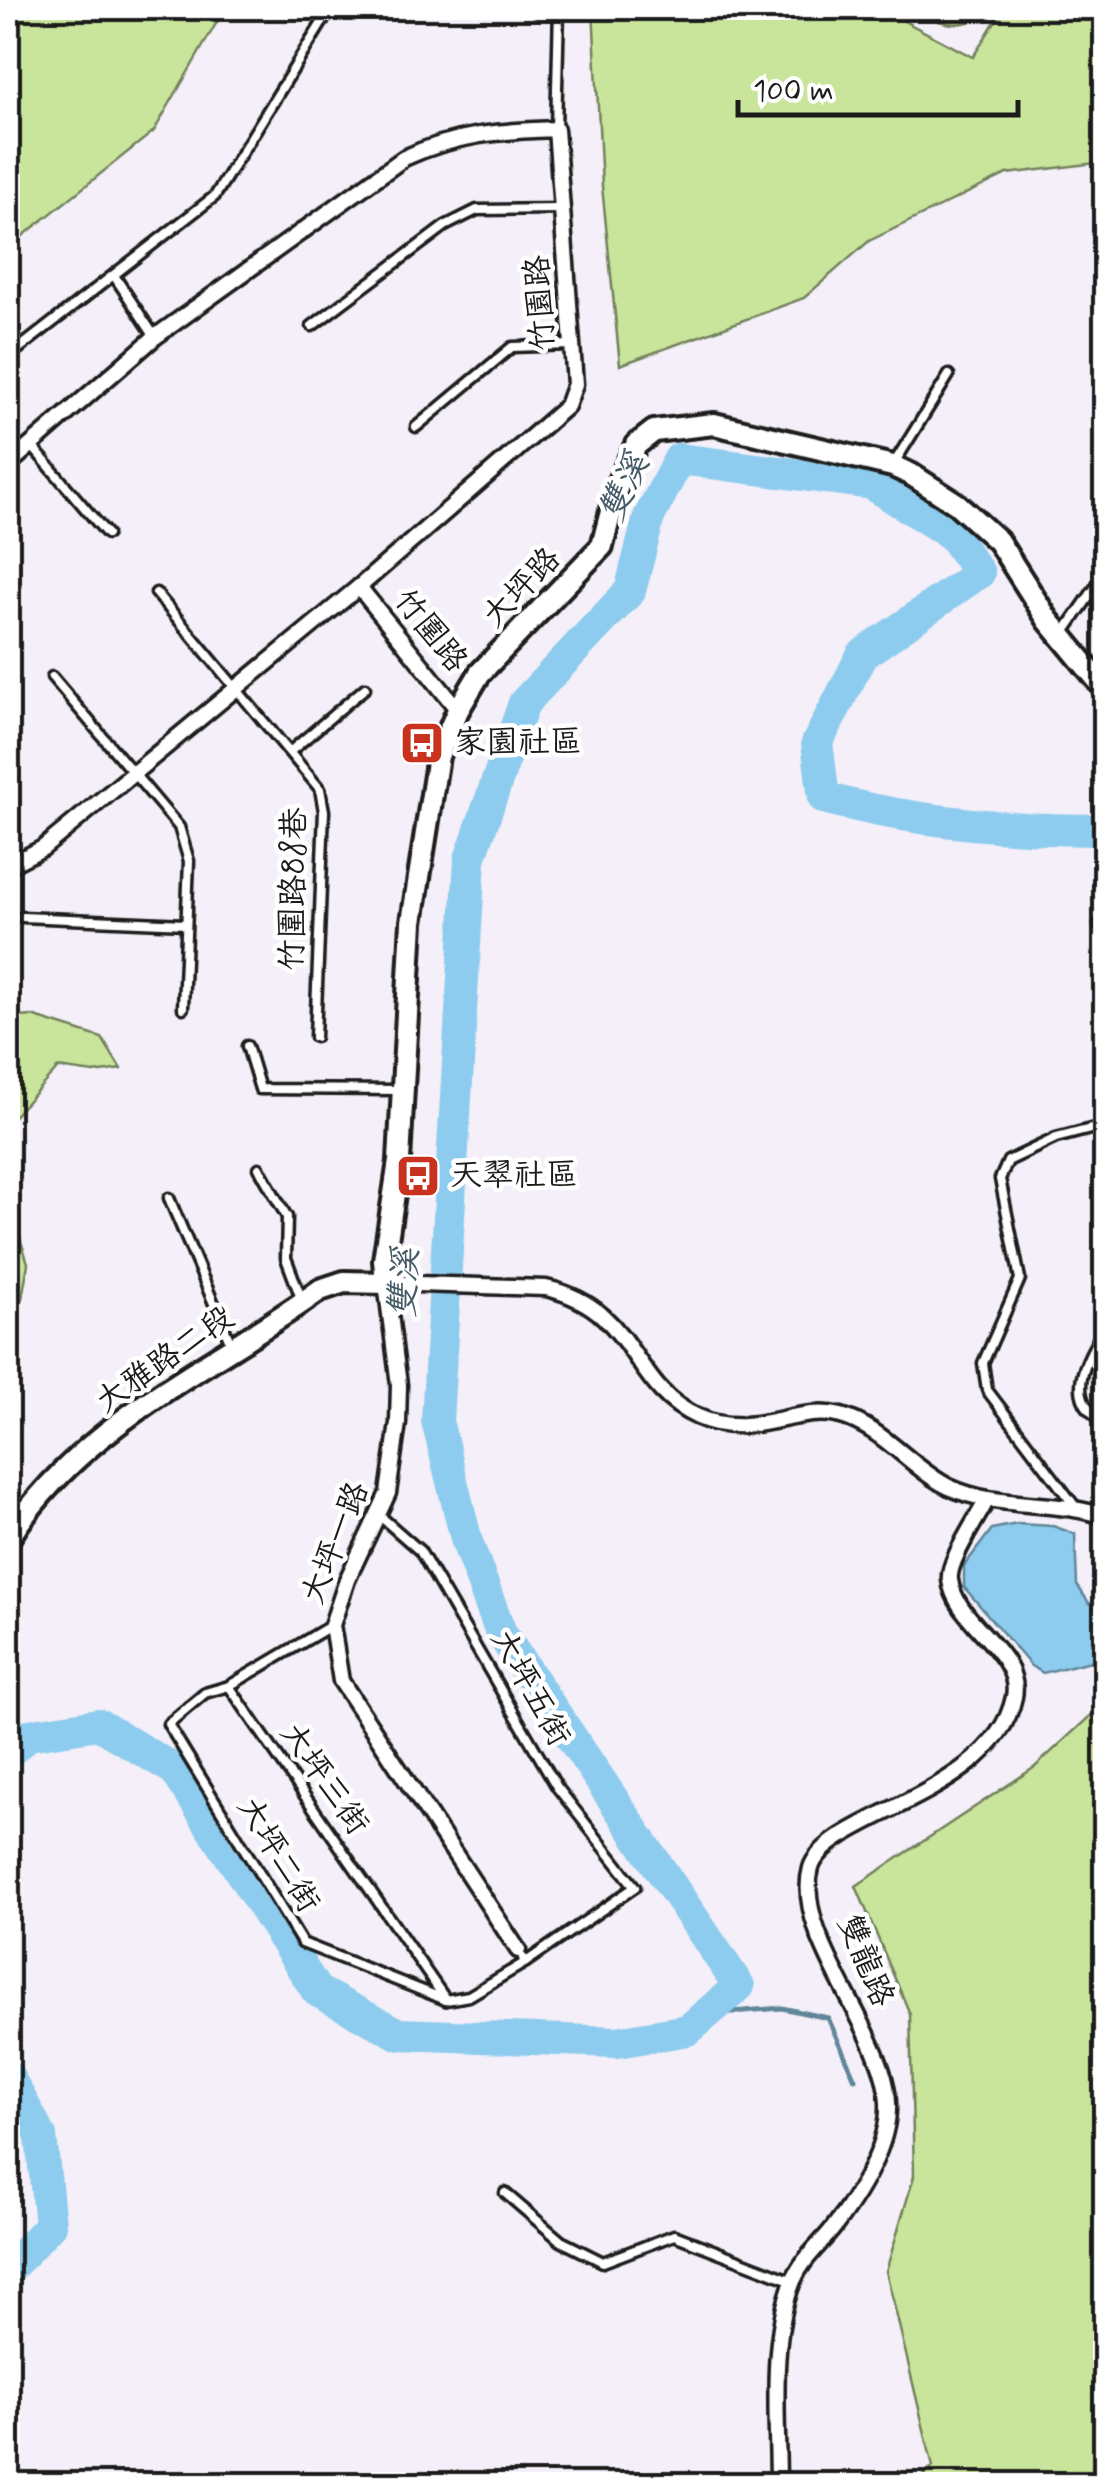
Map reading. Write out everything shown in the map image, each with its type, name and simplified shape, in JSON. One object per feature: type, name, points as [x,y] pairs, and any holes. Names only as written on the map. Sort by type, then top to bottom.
[{"type":"street","name":"竹園路","points":[[8,866],[43,848],[358,587],[567,406],[575,384],[556,129]]},
{"type":"street","points":[[8,465],[155,337],[404,158],[444,140],[480,131],[556,129]]},
{"type":"street","name":"大坪路","points":[[386,1283],[384,1260],[399,1161],[420,856],[438,756],[458,710],[480,674],[602,546],[628,456],[654,431],[714,424],[892,466],[935,488],[978,520],[998,542],[1062,637],[1106,690]]},
{"type":"street","name":"竹圍路","points":[[358,587],[458,710]]},
{"type":"street","name":"大雅路二段","points":[[8,1539],[39,1494],[161,1392],[303,1302],[344,1282],[386,1283]]},
{"type":"street","points":[[386,1283],[546,1288],[593,1305],[627,1339],[661,1390],[699,1418],[750,1426],[820,1414],[842,1416],[949,1487],[987,1499],[1077,1509],[1106,1517]]},
{"type":"street","name":"大坪一路","points":[[386,1283],[400,1385],[392,1469],[380,1516],[352,1568],[332,1625],[341,1681],[522,1956]]},
{"type":"street","name":"雙龍路","points":[[778,2484],[779,2350],[793,2281],[864,2178],[888,2108],[886,2079],[818,1930],[811,1869],[822,1851],[840,1838],[951,1780],[1008,1715],[1015,1693],[1010,1669],[965,1611],[950,1580],[955,1556],[987,1499]]},
{"type":"lane","points":[[8,356],[115,277],[214,196],[331,8]]},
{"type":"lane","points":[[556,129],[560,8]]},
{"type":"lane","points":[[312,326],[445,226],[477,210],[562,208]]},
{"type":"lane","points":[[115,277],[155,337]]},
{"type":"lane","points":[[416,427],[512,347],[571,345]]},
{"type":"lane","points":[[892,466],[949,375]]},
{"type":"lane","points":[[31,446],[107,534]]},
{"type":"lane","points":[[1062,637],[1106,572]]},
{"type":"lane","name":"竹圍路88巷","points":[[156,593],[292,750],[320,789],[324,812],[315,1037]]},
{"type":"lane","points":[[52,677],[179,827],[189,861],[183,1008]]},
{"type":"lane","points":[[292,750],[365,688]]},
{"type":"lane","points":[[22,917],[186,924]]},
{"type":"lane","points":[[247,1046],[260,1090],[404,1090]]},
{"type":"lane","points":[[1077,1509],[987,1390],[983,1364],[1020,1278],[1000,1179],[1008,1161],[1056,1138],[1106,1125]]},
{"type":"lane","points":[[259,1168],[287,1217],[286,1258],[303,1302]]},
{"type":"lane","points":[[169,1198],[232,1346]]},
{"type":"lane","points":[[1106,1326],[1079,1372],[1081,1394],[1095,1417],[1106,1422]]},
{"type":"lane","name":"大坪五街","points":[[380,1516],[420,1551],[557,1787],[634,1887],[522,1956]]},
{"type":"lane","points":[[229,1686],[332,1625]]},
{"type":"lane","name":"大坪三街","points":[[229,1686],[446,2000]]},
{"type":"lane","name":"大坪二街","points":[[229,1686],[205,1692],[168,1724],[302,1943],[446,2000]]},
{"type":"lane","points":[[446,2000],[469,1996],[522,1956]]},
{"type":"lane","points":[[505,2193],[561,2241],[603,2262],[674,2235],[793,2281]]},
{"type":"green space","points":[[8,8],[225,8],[154,131],[8,248]]},
{"type":"green space","points":[[593,8],[879,8],[973,57],[1002,10],[1105,8],[1105,169],[1096,163],[1007,174],[869,241],[804,298],[620,365],[602,186]]},
{"type":"green space","points":[[908,8],[1000,8],[975,20],[954,24]]},
{"type":"green space","points":[[32,1016],[102,1038],[121,1069],[94,1073],[58,1068],[8,1122],[8,1018]]},
{"type":"green space","points":[[8,1200],[28,1263],[15,1341],[8,1356]]},
{"type":"green space","points":[[1102,1705],[1105,2484],[914,2484],[933,2467],[886,2271],[914,2176],[910,2014],[856,1886],[1035,1767]]},
{"type":"water","points":[[1017,1524],[1053,1526],[1075,1534],[1077,1585],[1089,1603],[1105,1606],[1103,1658],[1043,1673],[1031,1666],[964,1587],[964,1566],[992,1529]]},
{"type":"waterway","name":"雙溪","points":[[8,1753],[28,1735],[98,1724],[175,1770],[317,1991],[398,2034],[617,2042],[688,2030],[739,1986],[501,1633],[467,1542],[437,1421],[470,859],[524,703],[630,591],[649,517],[679,459],[872,484],[952,535],[979,573],[862,655],[817,743],[824,798],[893,814],[964,823],[1106,830]]},
{"type":"waterway","points":[[707,2014],[782,2008],[828,2018],[855,2079]]},
{"type":"waterway","name":"雙溪","points":[[8,2076],[41,2136],[50,2225],[8,2270]]},
{"type":"place","name":"家園社區","points":[[422,743]]},
{"type":"place","name":"天翠社區","points":[[418,1176]]}]
